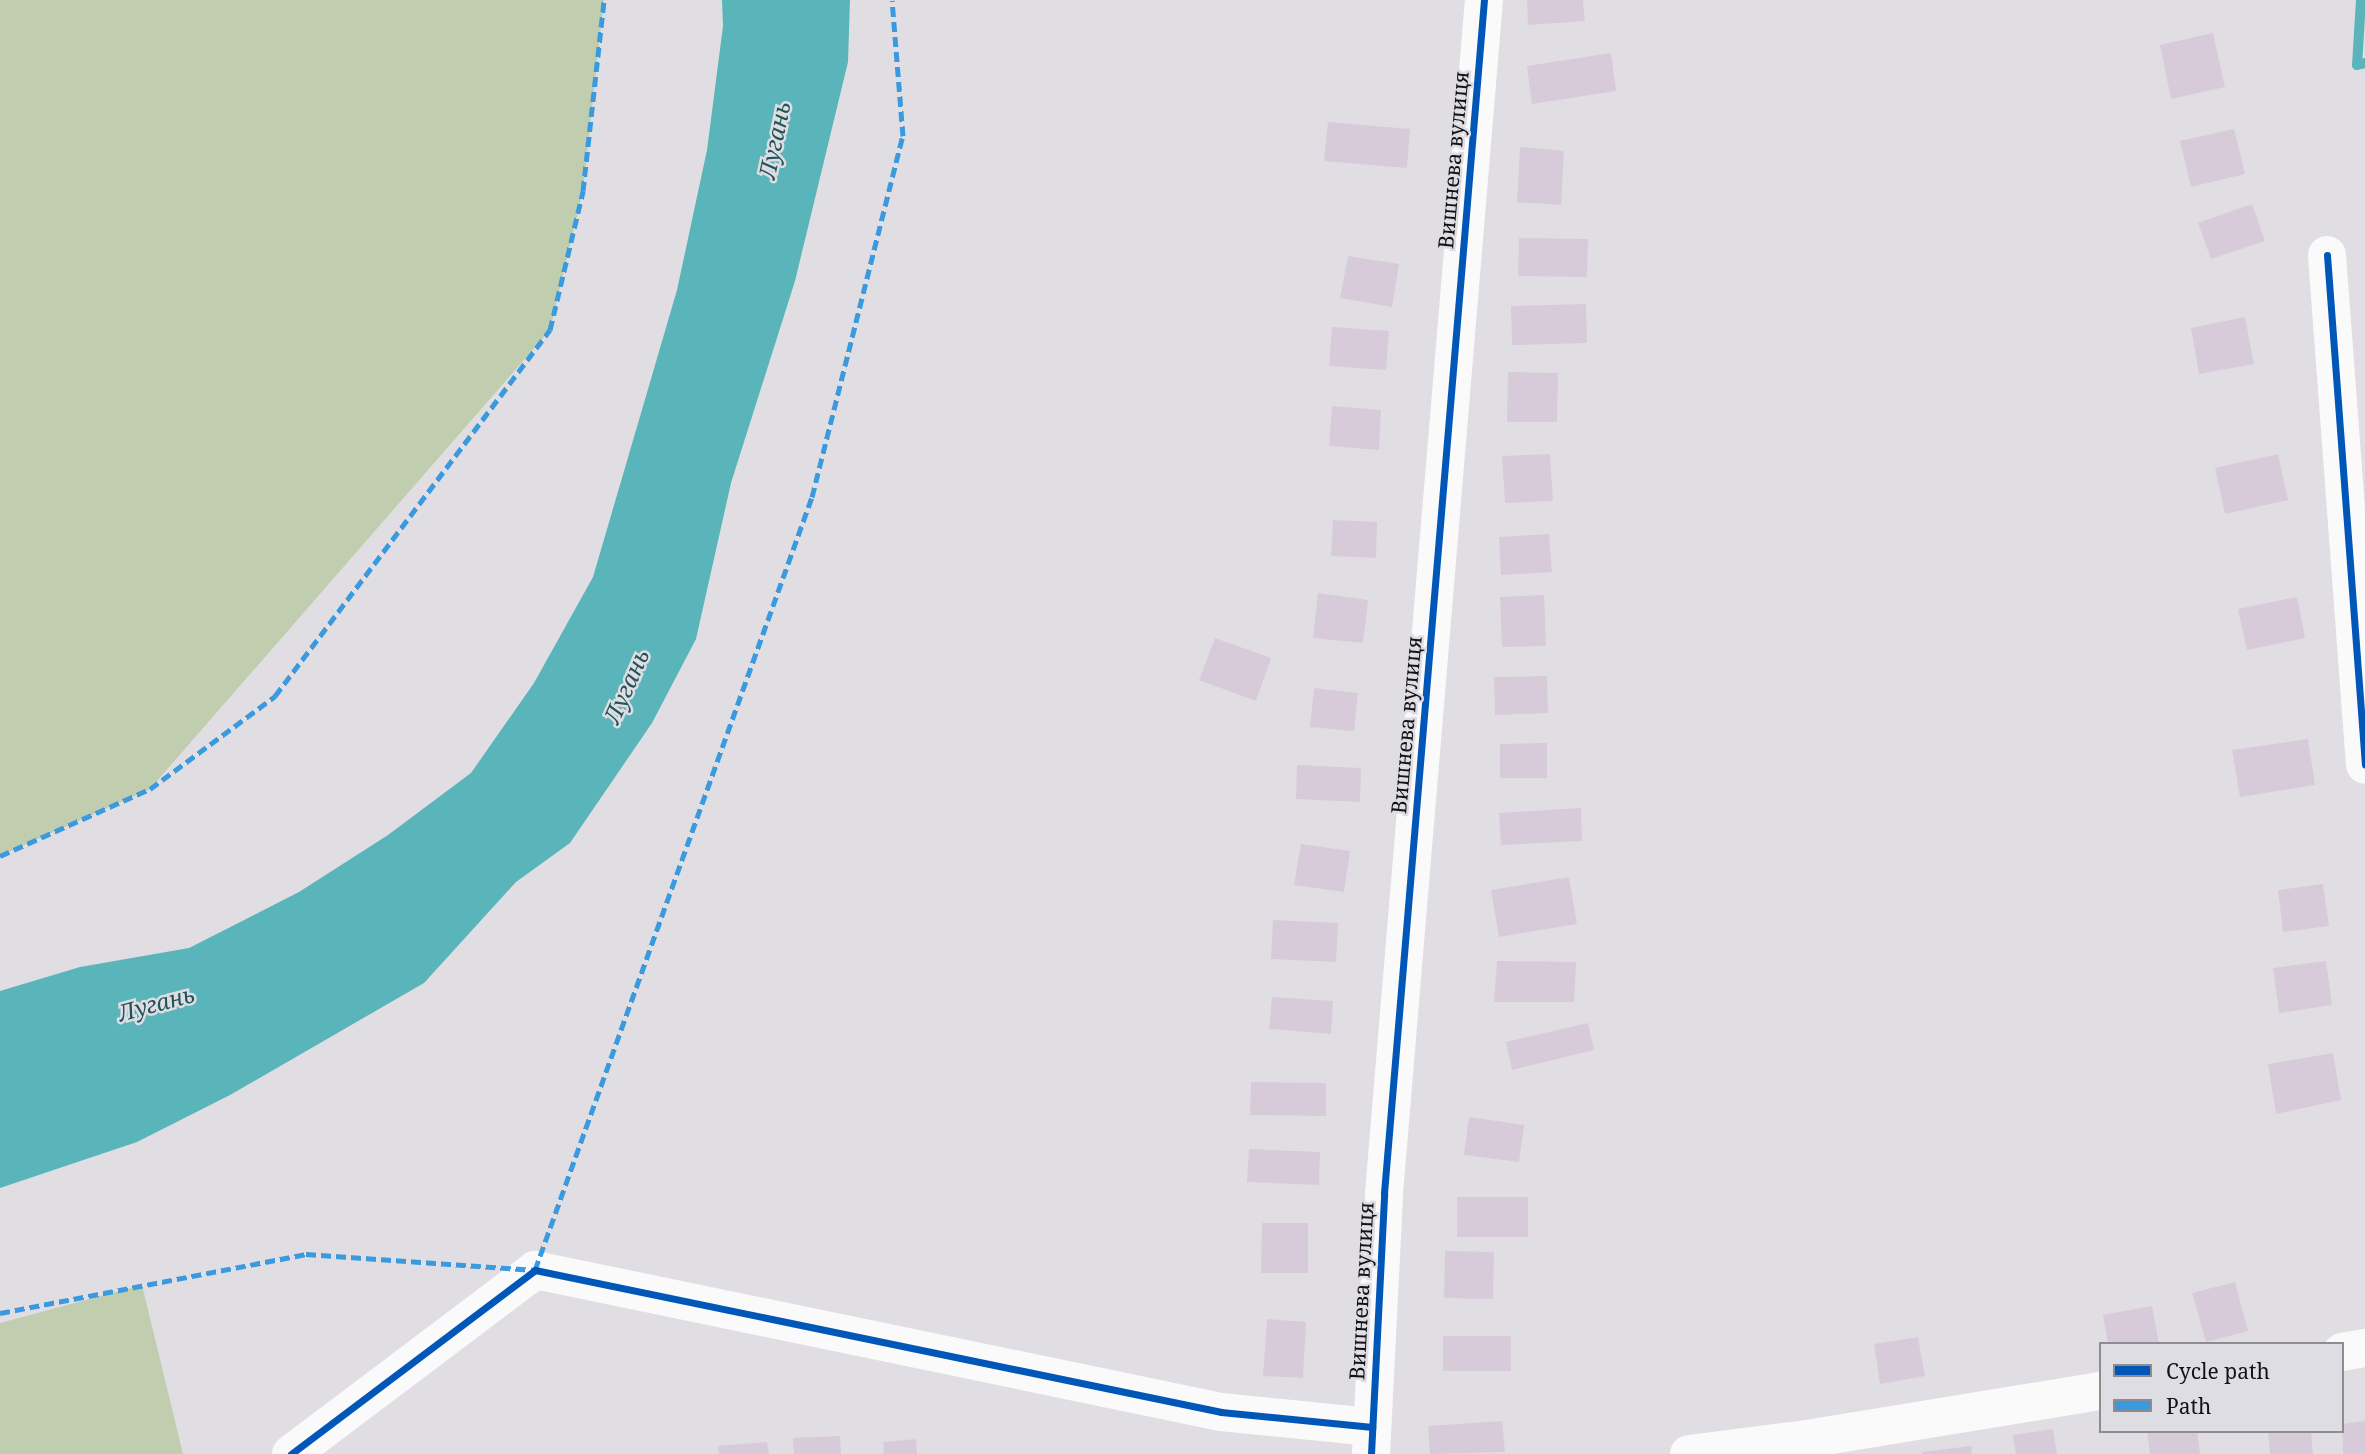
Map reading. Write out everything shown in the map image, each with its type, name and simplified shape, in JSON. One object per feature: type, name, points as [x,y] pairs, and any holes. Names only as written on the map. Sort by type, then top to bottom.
[{"type":"street","name":"Вишнева вулиця","points":[[1371,1441],[1384,1193],[1484,0]]},
{"type":"street","points":[[2327,255],[2365,765]]},
{"type":"street","points":[[291,1454],[535,1270],[1371,1441]]},
{"type":"street","points":[[2344,1352],[2365,1348]]},
{"type":"street","points":[[1689,1454],[1807,1439],[2099,1391]]},
{"type":"green space","points":[[0,0],[604,0],[583,191],[550,330],[150,789],[0,856]]},
{"type":"green space","points":[[142,1285],[183,1454],[0,1454],[0,1323]]},
{"type":"water","name":"Лугань","points":[[722,0],[850,0],[848,62],[795,281],[731,483],[696,639],[652,723],[570,843],[516,882],[424,983],[230,1095],[137,1142],[0,1188],[0,991],[80,967],[189,948],[299,892],[388,835],[471,773],[534,683],[593,577],[677,290],[707,150],[723,26]]},
{"type":"building","points":[[1527,0],[1583,0],[1585,21],[1528,25]]},
{"type":"building","points":[[2213,33],[2225,87],[2171,99],[2160,45]]},
{"type":"building","points":[[1611,53],[1616,91],[1532,104],[1527,66]]},
{"type":"building","points":[[1328,122],[1410,129],[1407,168],[1324,161]]},
{"type":"building","points":[[2234,129],[2245,174],[2191,187],[2180,141]]},
{"type":"building","points":[[1520,147],[1564,151],[1561,205],[1517,202]]},
{"type":"building","points":[[2252,204],[2265,241],[2211,259],[2198,223]]},
{"type":"building","points":[[1519,238],[1588,239],[1587,277],[1518,276]]},
{"type":"building","points":[[1348,256],[1399,264],[1392,307],[1340,298]]},
{"type":"building","points":[[1586,304],[1587,343],[1512,345],[1511,306]]},
{"type":"building","points":[[2245,317],[2254,364],[2199,374],[2191,328]]},
{"type":"building","points":[[1332,327],[1389,331],[1386,370],[1329,366]]},
{"type":"building","points":[[1508,372],[1558,373],[1557,422],[1507,422]]},
{"type":"building","points":[[1332,406],[1381,410],[1379,450],[1329,446]]},
{"type":"building","points":[[1550,454],[1553,501],[1505,503],[1502,456]]},
{"type":"building","points":[[2278,454],[2288,500],[2225,514],[2215,468]]},
{"type":"building","points":[[1333,520],[1377,522],[1376,558],[1331,556]]},
{"type":"building","points":[[1549,534],[1552,572],[1501,575],[1499,537]]},
{"type":"building","points":[[1318,593],[1368,600],[1363,643],[1313,638]]},
{"type":"building","points":[[1544,595],[1546,646],[1502,647],[1500,597]]},
{"type":"building","points":[[2297,597],[2305,638],[2247,650],[2238,609]]},
{"type":"building","points":[[1215,638],[1271,658],[1256,701],[1199,680]]},
{"type":"building","points":[[1547,676],[1548,713],[1495,715],[1494,677]]},
{"type":"building","points":[[1314,688],[1358,693],[1354,731],[1310,727]]},
{"type":"building","points":[[2308,739],[2315,785],[2240,797],[2232,750]]},
{"type":"building","points":[[1547,743],[1547,778],[1500,778],[1500,744]]},
{"type":"building","points":[[1297,765],[1361,768],[1360,802],[1296,799]]},
{"type":"building","points":[[1581,808],[1582,841],[1501,845],[1499,813]]},
{"type":"building","points":[[1301,844],[1350,851],[1344,892],[1294,885]]},
{"type":"building","points":[[1569,877],[1577,924],[1499,937],[1491,890]]},
{"type":"building","points":[[2323,884],[2329,926],[2283,932],[2278,890]]},
{"type":"building","points":[[1273,920],[1338,923],[1336,962],[1271,959]]},
{"type":"building","points":[[1497,961],[1576,962],[1574,1002],[1494,1002]]},
{"type":"building","points":[[2326,961],[2332,1005],[2279,1013],[2273,968]]},
{"type":"building","points":[[1272,997],[1333,1001],[1331,1034],[1269,1029]]},
{"type":"building","points":[[1588,1023],[1594,1050],[1512,1070],[1506,1042]]},
{"type":"building","points":[[2333,1053],[2341,1100],[2276,1114],[2268,1064]]},
{"type":"building","points":[[1251,1082],[1326,1083],[1326,1116],[1250,1115]]},
{"type":"building","points":[[1469,1117],[1524,1125],[1519,1162],[1464,1155]]},
{"type":"building","points":[[1249,1149],[1320,1152],[1319,1185],[1247,1182]]},
{"type":"building","points":[[1457,1197],[1528,1197],[1528,1237],[1457,1237]]},
{"type":"building","points":[[1262,1223],[1308,1223],[1308,1273],[1261,1273]]},
{"type":"building","points":[[1445,1251],[1494,1252],[1493,1299],[1444,1298]]},
{"type":"building","points":[[2235,1282],[2248,1331],[2206,1342],[2192,1293]]},
{"type":"building","points":[[2152,1306],[2159,1342],[2108,1342],[2103,1315]]},
{"type":"building","points":[[1267,1319],[1306,1322],[1303,1378],[1263,1376]]},
{"type":"building","points":[[1443,1336],[1511,1336],[1511,1371],[1443,1371]]},
{"type":"building","points":[[1918,1337],[1925,1376],[1880,1384],[1874,1344]]},
{"type":"building","points":[[1502,1421],[1505,1452],[1430,1454],[1428,1426]]},
{"type":"building","points":[[2365,1421],[2365,1454],[2343,1454],[2344,1424]]},
{"type":"building","points":[[2053,1429],[2057,1454],[2016,1454],[2013,1435]]},
{"type":"building","points":[[2147,1433],[2197,1433],[2200,1454],[2150,1454]]},
{"type":"building","points":[[2268,1433],[2311,1433],[2313,1454],[2270,1454]]},
{"type":"building","points":[[840,1436],[841,1454],[794,1454],[793,1438]]},
{"type":"building","points":[[916,1439],[917,1454],[884,1454],[883,1442]]},
{"type":"building","points":[[767,1442],[769,1454],[719,1454],[718,1446]]},
{"type":"building","points":[[1971,1446],[1972,1454],[1922,1454],[1922,1452]]},
{"type":"waterway","points":[[2361,0],[2357,65],[2365,63]]},
{"type":"marked path","points":[[0,856],[150,789],[275,696],[550,330],[583,191],[604,0]]},
{"type":"marked path","points":[[0,1313],[306,1254],[535,1270],[812,497],[903,136],[892,0]]},
{"type":"cycle path","points":[[1371,1454],[1384,1193],[1484,0]]},
{"type":"cycle path","points":[[2327,255],[2365,765]]},
{"type":"cycle path","points":[[291,1454],[535,1270],[1221,1412],[1372,1427]]}]
